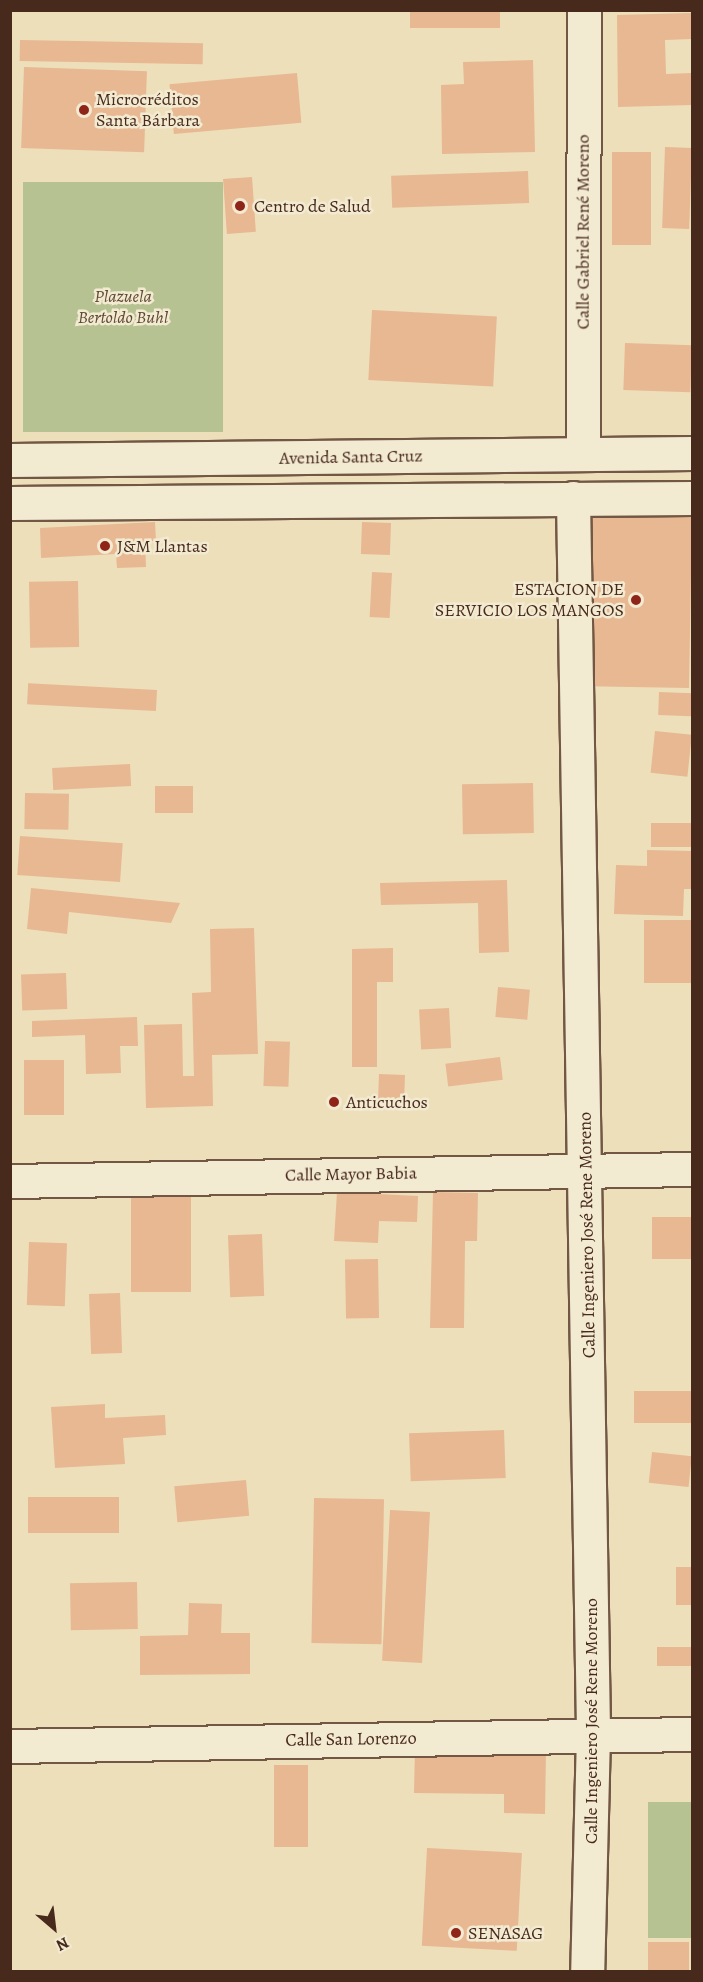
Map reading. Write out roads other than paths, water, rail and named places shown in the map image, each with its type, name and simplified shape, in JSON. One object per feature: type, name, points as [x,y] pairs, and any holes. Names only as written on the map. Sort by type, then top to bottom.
[{"type":"street","name":"Calle Gabriel René Moreno","points":[[583,454],[584,10]]},
{"type":"street","name":"Avenida Santa Cruz","points":[[10,460],[693,453]]},
{"type":"street","name":"Calle Ingeniero José Rene Moreno","points":[[573,498],[586,1170],[593,1734],[587,1971]]},
{"type":"street","points":[[10,503],[693,498]]},
{"type":"street","name":"Calle Mayor Babia","points":[[10,1181],[693,1169]]},
{"type":"street","name":"Calle San Lorenzo","points":[[10,1746],[693,1734]]},
{"type":"place","name":"Microcréditos Santa Bárbara","points":[[84,110]]},
{"type":"place","name":"Centro de Salud","points":[[240,206]]},
{"type":"place","name":"J&M Llantas","points":[[105,546]]},
{"type":"place","name":"ESTACION DE SERVICIO LOS MANGOS","points":[[636,600]]},
{"type":"place","name":"Anticuchos","points":[[334,1102]]},
{"type":"place","name":"SENASAG","points":[[456,1933]]},
{"type":"park label","name":"Plazuela Bertoldo Buhl","points":[[123,307]]}]
